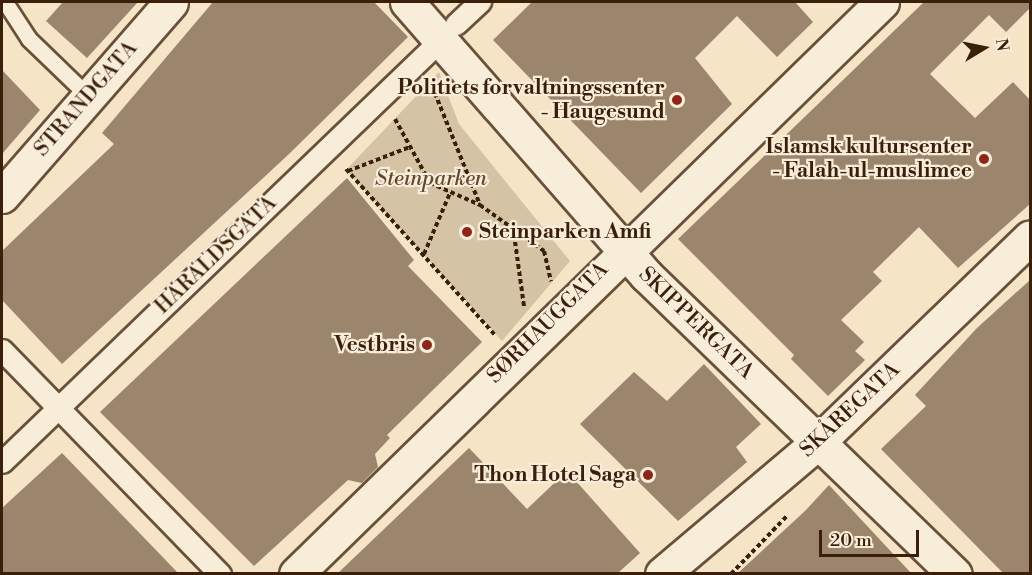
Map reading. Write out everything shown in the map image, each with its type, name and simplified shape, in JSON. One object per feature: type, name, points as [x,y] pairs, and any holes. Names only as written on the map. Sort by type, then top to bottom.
[{"type":"street","name":"STRANDGATA","points":[[2,196],[171,2]]},
{"type":"street","name":"SKIPPERGATA","points":[[407,2],[622,250],[817,443],[955,573]]},
{"type":"street","points":[[456,24],[480,2]]},
{"type":"street","name":"SØRHAUGGATA","points":[[296,573],[622,250],[882,2]]},
{"type":"street","name":"HARALDSGATA","points":[[2,462],[426,53]]},
{"type":"street","name":"SKÅREGATA","points":[[662,573],[817,443],[1030,237]]},
{"type":"street","points":[[2,350],[220,573]]},
{"type":"lane","points":[[5,2],[29,39],[89,97]]},
{"type":"path","points":[[426,53],[480,205]]},
{"type":"path","points":[[382,96],[430,183],[450,194],[480,205],[513,226],[544,251],[554,286]]},
{"type":"path","points":[[348,171],[411,147]]},
{"type":"path","points":[[327,148],[499,339]]},
{"type":"path","points":[[424,254],[450,194]]},
{"type":"path","points":[[513,226],[525,308]]},
{"type":"path","points":[[731,573],[790,511]]},
{"type":"green space","name":"Steinparken","points":[[439,72],[459,124],[570,261],[502,341],[346,170]]},
{"type":"building","points":[[63,2],[138,2],[87,58],[46,21]]},
{"type":"building","points":[[213,2],[374,2],[408,37],[289,154],[62,364],[2,300],[2,251],[114,144],[102,133]]},
{"type":"building","points":[[532,2],[795,2],[813,22],[777,57],[737,16],[695,58],[732,104],[641,193],[493,40]]},
{"type":"building","points":[[924,2],[1030,2],[1030,8],[1006,32],[989,15],[930,74],[975,118],[1013,82],[1030,100],[1030,204],[958,268],[919,227],[873,272],[882,281],[841,320],[864,342],[855,351],[865,360],[828,396],[791,359],[794,355],[678,239]]},
{"type":"building","points":[[2,70],[40,110],[2,154]]},
{"type":"building","points":[[347,178],[414,260],[408,266],[482,342],[387,435],[390,438],[375,454],[378,467],[362,483],[348,480],[254,566],[100,412]]},
{"type":"building","points":[[1030,280],[1030,573],[1003,573],[881,449],[926,406],[915,395],[977,328]]},
{"type":"building","points":[[704,364],[761,424],[736,447],[747,462],[678,521],[580,424],[634,372],[667,401]]},
{"type":"building","points":[[469,448],[527,509],[567,471],[640,553],[618,573],[338,573]]},
{"type":"building","points":[[62,453],[178,573],[2,573],[2,508]]},
{"type":"building","points":[[829,485],[911,573],[738,573],[806,510]]},
{"type":"place","name":"Politiets forvaltningssenter - Haugesund","points":[[677,100]]},
{"type":"place","name":"Islamsk kultursenter - Falah-ul-muslimee","points":[[984,159]]},
{"type":"place","name":"Steinparken Amfi","points":[[467,232]]},
{"type":"place","name":"Vestbris","points":[[427,345]]},
{"type":"place","name":"Thon Hotel Saga","points":[[648,475]]}]
